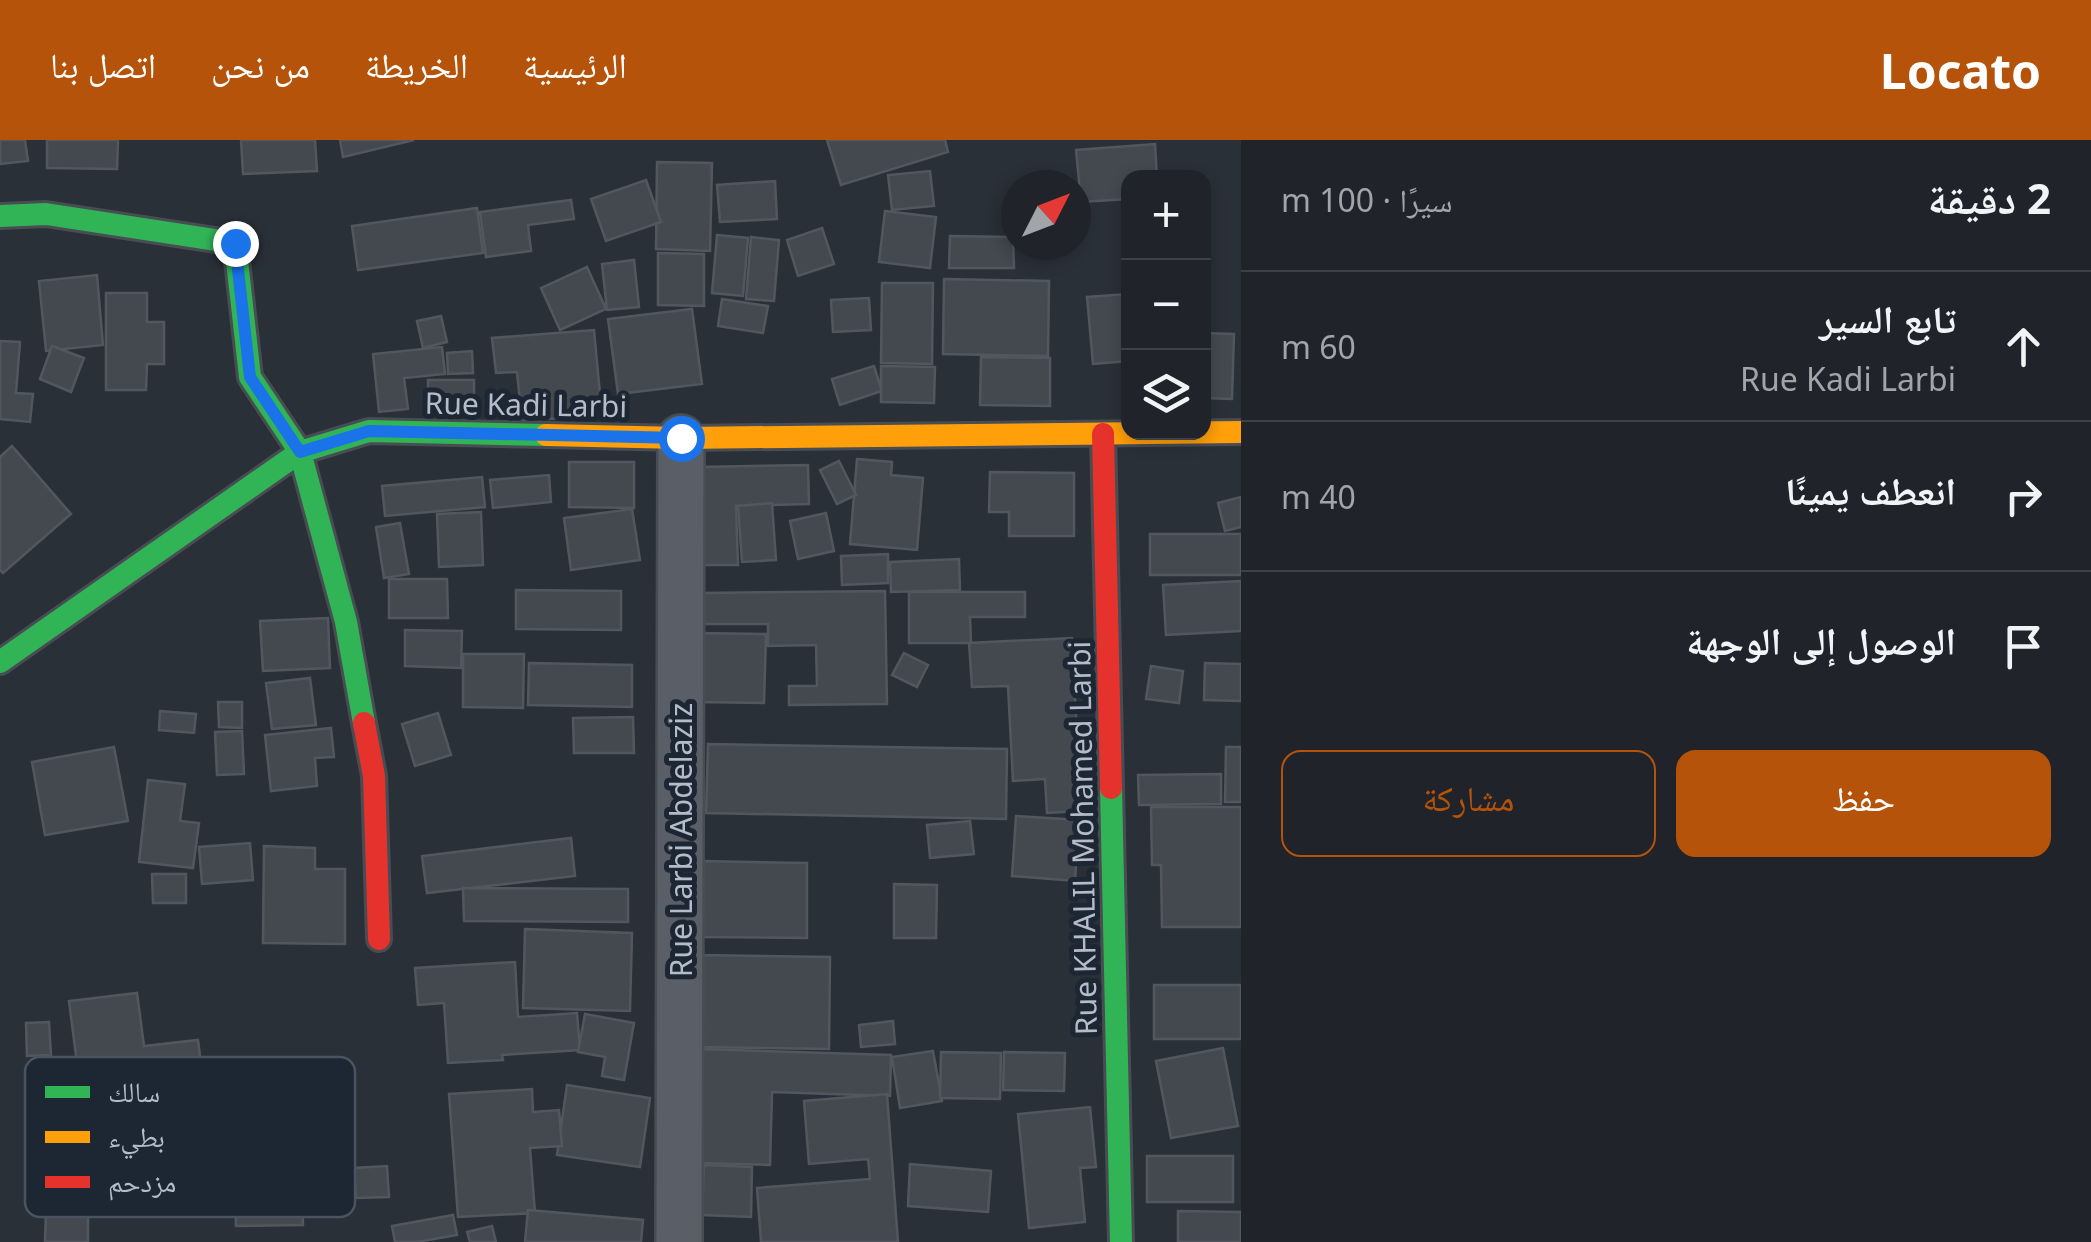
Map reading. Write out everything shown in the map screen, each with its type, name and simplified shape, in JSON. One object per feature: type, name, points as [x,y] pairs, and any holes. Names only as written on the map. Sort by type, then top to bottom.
[{"type":"street","points":[[0,216],[46,214],[235,243],[250,377],[300,452],[346,622],[374,776],[380,939]]},
{"type":"street","name":"Rue Kadi Larbi","points":[[0,662],[300,452],[369,431],[681,438],[1241,432]]},
{"type":"street","name":"Rue KHALIL Mohamed Larbi","points":[[1104,434],[1121,1242]]},
{"type":"street","name":"Rue Larbi Abdelaziz","points":[[679,1242],[681,438]]},
{"type":"building","points":[[0,140],[25,140],[28,161],[0,164]]},
{"type":"building","points":[[47,140],[118,140],[117,169],[47,168]]},
{"type":"building","points":[[241,140],[315,140],[317,171],[243,174]]},
{"type":"building","points":[[340,140],[414,140],[343,157]]},
{"type":"building","points":[[827,140],[945,140],[948,152],[841,185]]},
{"type":"building","points":[[1155,144],[1157,170],[1121,170],[1121,199],[1091,201],[1091,170],[1078,170],[1076,150]]},
{"type":"building","points":[[657,162],[712,163],[710,251],[656,249]]},
{"type":"building","points":[[930,171],[934,206],[892,210],[888,175]]},
{"type":"building","points":[[646,180],[661,222],[606,241],[591,199]]},
{"type":"building","points":[[775,181],[777,219],[720,222],[717,185]]},
{"type":"building","points":[[571,200],[574,219],[528,225],[531,251],[486,257],[480,212]]},
{"type":"building","points":[[477,208],[483,253],[358,270],[352,226]]},
{"type":"building","points":[[885,211],[936,217],[930,268],[879,262]]},
{"type":"building","points":[[822,228],[834,264],[798,276],[787,240]]},
{"type":"building","points":[[717,235],[748,238],[743,296],[712,293]]},
{"type":"building","points":[[950,236],[1001,237],[1001,260],[1014,260],[1014,268],[949,268]]},
{"type":"building","points":[[751,237],[779,240],[774,301],[746,299]]},
{"type":"building","points":[[658,253],[704,254],[704,306],[658,305]]},
{"type":"building","points":[[634,260],[639,307],[607,310],[602,264]]},
{"type":"building","points":[[587,267],[606,309],[560,330],[541,288]]},
{"type":"building","points":[[97,275],[103,345],[46,351],[39,281]]},
{"type":"building","points":[[944,279],[1049,281],[1048,356],[943,354]]},
{"type":"building","points":[[882,283],[933,283],[932,364],[881,363]]},
{"type":"building","points":[[106,293],[147,293],[147,322],[164,322],[164,364],[147,364],[146,390],[106,390]]},
{"type":"building","points":[[1121,295],[1121,362],[1093,364],[1087,297]]},
{"type":"building","points":[[869,298],[871,330],[833,332],[831,300]]},
{"type":"building","points":[[722,299],[768,306],[763,333],[718,326]]},
{"type":"building","points":[[692,309],[702,384],[618,394],[608,319]]},
{"type":"building","points":[[441,316],[447,342],[423,348],[417,321]]},
{"type":"building","points":[[594,330],[602,415],[522,421],[517,372],[496,373],[492,338]]},
{"type":"building","points":[[1211,333],[1234,334],[1232,399],[1211,398]]},
{"type":"building","points":[[0,341],[20,342],[16,393],[33,394],[30,422],[0,419]]},
{"type":"building","points":[[52,346],[84,358],[71,392],[40,379]]},
{"type":"building","points":[[442,347],[445,374],[404,378],[408,409],[379,412],[373,354]]},
{"type":"building","points":[[472,351],[473,373],[448,374],[447,353]]},
{"type":"building","points":[[981,357],[1050,358],[1050,406],[980,405]]},
{"type":"building","points":[[874,366],[882,391],[840,405],[832,379]]},
{"type":"building","points":[[881,366],[935,367],[934,403],[881,402]]},
{"type":"building","points":[[428,380],[474,380],[474,407],[428,408]]},
{"type":"building","points":[[12,446],[71,514],[3,573],[0,457]]},
{"type":"building","points":[[857,459],[892,462],[891,475],[923,478],[917,550],[850,544]]},
{"type":"building","points":[[839,461],[856,495],[837,504],[820,470]]},
{"type":"building","points":[[569,462],[634,462],[634,508],[569,507]]},
{"type":"building","points":[[808,465],[809,504],[736,506],[738,565],[702,565],[700,467]]},
{"type":"building","points":[[990,472],[1074,473],[1074,536],[1009,536],[1009,512],[989,512]]},
{"type":"building","points":[[549,475],[551,502],[493,508],[490,480]]},
{"type":"building","points":[[482,477],[485,507],[385,516],[382,486]]},
{"type":"building","points":[[1241,497],[1241,527],[1225,531],[1218,503]]},
{"type":"building","points":[[772,503],[776,560],[742,562],[738,506]]},
{"type":"building","points":[[632,509],[640,560],[571,570],[564,518]]},
{"type":"building","points":[[481,512],[483,565],[439,567],[437,514]]},
{"type":"building","points":[[826,513],[834,551],[798,559],[790,521]]},
{"type":"building","points":[[400,523],[409,574],[384,578],[376,527]]},
{"type":"building","points":[[1150,534],[1241,534],[1241,575],[1150,575]]},
{"type":"building","points":[[888,554],[888,583],[842,585],[841,556]]},
{"type":"building","points":[[959,559],[960,590],[891,592],[890,562]]},
{"type":"building","points":[[389,579],[447,579],[448,618],[389,618]]},
{"type":"building","points":[[1241,581],[1241,631],[1166,635],[1163,585]]},
{"type":"building","points":[[516,590],[621,591],[621,630],[516,629]]},
{"type":"building","points":[[885,591],[887,704],[789,705],[789,686],[817,686],[816,645],[768,646],[768,624],[701,624],[701,593]]},
{"type":"building","points":[[909,592],[1025,592],[1025,617],[970,617],[971,643],[909,643]]},
{"type":"building","points":[[328,618],[330,668],[263,671],[260,621]]},
{"type":"building","points":[[405,630],[462,631],[461,668],[405,666]]},
{"type":"building","points":[[697,633],[766,634],[764,703],[696,702]]},
{"type":"building","points":[[1072,638],[1081,811],[1047,813],[1045,779],[1013,781],[1008,686],[972,687],[969,643]]},
{"type":"building","points":[[904,653],[928,665],[917,687],[892,675]]},
{"type":"building","points":[[463,654],[524,654],[523,708],[463,707]]},
{"type":"building","points":[[529,663],[632,665],[632,707],[528,705]]},
{"type":"building","points":[[1205,663],[1241,664],[1241,701],[1204,700]]},
{"type":"building","points":[[1151,666],[1183,671],[1179,703],[1146,699]]},
{"type":"building","points":[[310,678],[316,725],[272,729],[266,683]]},
{"type":"building","points":[[218,702],[242,702],[242,728],[219,727]]},
{"type":"building","points":[[160,711],[196,714],[194,733],[159,730]]},
{"type":"building","points":[[438,713],[451,755],[415,766],[402,724]]},
{"type":"building","points":[[633,717],[634,753],[574,753],[573,718]]},
{"type":"building","points":[[331,728],[334,757],[315,758],[317,786],[271,791],[265,735]]},
{"type":"building","points":[[242,731],[244,774],[217,775],[215,732]]},
{"type":"building","points":[[708,744],[1007,749],[1006,819],[706,813]]},
{"type":"building","points":[[114,747],[128,821],[45,835],[32,762]]},
{"type":"building","points":[[1226,747],[1241,747],[1241,802],[1225,802]]},
{"type":"building","points":[[1221,774],[1221,804],[1139,805],[1138,775]]},
{"type":"building","points":[[148,780],[185,784],[180,821],[199,823],[193,868],[139,862]]},
{"type":"building","points":[[1151,807],[1241,807],[1241,927],[1162,927],[1161,865],[1152,865]]},
{"type":"building","points":[[1016,816],[1079,820],[1075,881],[1012,876]]},
{"type":"building","points":[[970,821],[974,854],[930,858],[927,825]]},
{"type":"building","points":[[571,838],[575,876],[427,893],[422,856]]},
{"type":"building","points":[[250,843],[253,880],[202,884],[199,847]]},
{"type":"building","points":[[264,846],[315,848],[315,869],[345,869],[345,944],[263,943]]},
{"type":"building","points":[[701,861],[807,863],[807,938],[700,937]]},
{"type":"building","points":[[152,874],[186,874],[186,903],[153,903]]},
{"type":"building","points":[[894,884],[937,885],[936,938],[894,938]]},
{"type":"building","points":[[463,888],[628,889],[628,922],[464,921]]},
{"type":"building","points":[[525,929],[632,933],[630,1011],[523,1008]]},
{"type":"building","points":[[698,955],[830,957],[829,1049],[697,1047]]},
{"type":"building","points":[[515,962],[518,1017],[577,1013],[580,1050],[448,1063],[444,1003],[418,1005],[415,968]]},
{"type":"building","points":[[1154,985],[1241,985],[1241,1039],[1154,1039]]},
{"type":"building","points":[[137,993],[144,1046],[198,1040],[200,1057],[76,1057],[69,1001]]},
{"type":"building","points":[[585,1014],[634,1023],[624,1080],[602,1076],[605,1057],[578,1052]]},
{"type":"building","points":[[893,1021],[895,1044],[861,1047],[859,1025]]},
{"type":"building","points":[[49,1022],[51,1055],[27,1056],[26,1023]]},
{"type":"building","points":[[1223,1048],[1238,1126],[1171,1138],[1156,1061]]},
{"type":"building","points":[[702,1049],[891,1055],[890,1096],[772,1092],[770,1165],[700,1163]]},
{"type":"building","points":[[933,1051],[942,1101],[900,1108],[892,1057]]},
{"type":"building","points":[[941,1052],[1001,1053],[1000,1099],[940,1098]]},
{"type":"building","points":[[1004,1052],[1065,1053],[1064,1091],[1003,1090]]},
{"type":"building","points":[[567,1085],[650,1098],[640,1167],[557,1155]]},
{"type":"building","points":[[532,1089],[533,1112],[559,1110],[562,1146],[530,1148],[535,1213],[458,1217],[449,1094]]},
{"type":"building","points":[[887,1094],[898,1242],[761,1242],[757,1188],[870,1179],[868,1159],[809,1164],[804,1101]]},
{"type":"building","points":[[1090,1107],[1096,1167],[1080,1168],[1085,1222],[1029,1228],[1018,1114]]},
{"type":"building","points":[[1147,1156],[1233,1156],[1233,1202],[1147,1202]]},
{"type":"building","points":[[910,1164],[991,1171],[988,1212],[908,1206]]},
{"type":"building","points":[[704,1165],[752,1167],[751,1217],[702,1215]]},
{"type":"building","points":[[387,1166],[389,1197],[356,1198],[355,1168]]},
{"type":"building","points":[[528,1210],[643,1220],[641,1242],[525,1242]]},
{"type":"building","points":[[1178,1211],[1241,1212],[1241,1242],[1178,1242]]},
{"type":"building","points":[[453,1215],[457,1235],[395,1242],[392,1226]]},
{"type":"building","points":[[46,1217],[88,1217],[88,1242],[45,1242]]},
{"type":"building","points":[[236,1217],[303,1217],[303,1225],[236,1226]]},
{"type":"building","points":[[492,1226],[496,1242],[470,1242],[467,1232]]},
{"type":"traffic: fast","points":[[0,216],[46,214],[235,243],[250,377],[300,452],[346,622],[364,723]]},
{"type":"traffic: fast","points":[[0,662],[300,452],[369,431],[546,435]]},
{"type":"traffic: fast","points":[[1111,788],[1121,1242]]},
{"type":"traffic: slow","points":[[546,435],[681,438],[1241,432]]},
{"type":"traffic: jam","points":[[1103,434],[1111,788]]},
{"type":"traffic: jam","points":[[364,723],[374,776],[379,939]]},
{"type":"route","points":[[235,243],[250,377],[300,452],[369,431],[681,438]]}]
